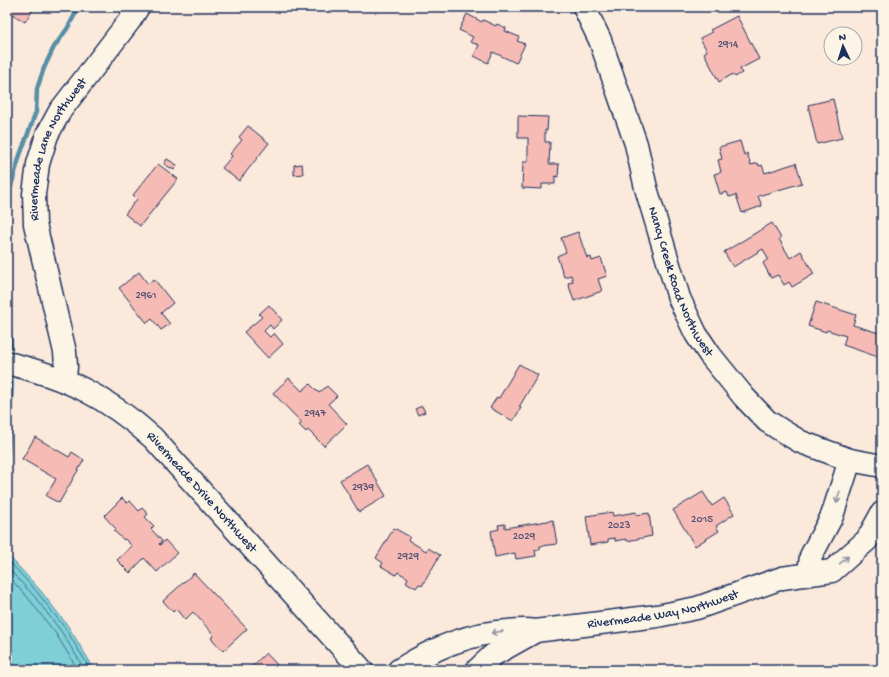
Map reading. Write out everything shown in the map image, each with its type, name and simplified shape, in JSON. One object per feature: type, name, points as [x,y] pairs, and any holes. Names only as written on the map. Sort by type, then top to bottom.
[{"type":"street","name":"Rivermeade Lane Northwest","points":[[65,380],[65,352],[35,224],[34,194],[38,164],[47,135],[60,111],[130,20],[138,7]]},
{"type":"street","name":"Nancy Creek Road Northwest","points":[[584,7],[600,40],[636,144],[646,188],[679,298],[696,334],[710,355],[744,398],[767,421],[801,442],[850,460],[882,466]]},
{"type":"street","name":"Rivermeade Drive Northwest","points":[[7,363],[65,380],[88,391],[133,420],[153,438],[362,670]]},
{"type":"street","points":[[809,574],[811,556],[832,516],[850,460]]},
{"type":"street","name":"Rivermeade Way Northwest","points":[[399,670],[418,658],[456,641],[478,635],[500,631],[527,629],[535,631],[657,616],[697,608],[782,578],[832,571],[867,540],[882,513]]},
{"type":"street","points":[[477,670],[493,655],[535,631]]},
{"type":"water","points":[[7,554],[40,590],[68,626],[95,670],[7,670]]},
{"type":"building","points":[[7,7],[35,7],[25,22],[7,11]]},
{"type":"building","points":[[732,7],[744,7],[735,11]]},
{"type":"building","points":[[467,14],[482,22],[483,20],[496,26],[497,24],[506,28],[505,31],[519,37],[517,41],[525,44],[516,63],[493,52],[488,63],[474,56],[479,45],[470,42],[473,37],[459,30]]},
{"type":"building","points":[[737,16],[759,59],[740,69],[742,73],[735,77],[733,74],[719,82],[704,53],[707,51],[700,38],[712,32],[710,30]]},
{"type":"building","points":[[833,99],[842,138],[817,144],[808,105]]},
{"type":"building","points":[[518,116],[548,117],[547,131],[545,130],[545,142],[550,142],[549,164],[559,164],[558,177],[555,176],[555,184],[542,184],[542,189],[522,188],[523,162],[528,162],[528,138],[518,138]]},
{"type":"building","points":[[248,126],[269,143],[239,181],[222,168],[232,156],[230,154],[242,140],[239,137]]},
{"type":"building","points":[[740,141],[744,155],[747,153],[751,165],[758,163],[759,166],[762,165],[765,173],[796,163],[802,183],[758,196],[762,206],[742,213],[736,195],[729,197],[727,192],[720,194],[714,174],[721,172],[718,160],[722,159],[719,147]]},
{"type":"building","points":[[167,159],[177,165],[174,170],[164,164]]},
{"type":"building","points":[[158,164],[178,179],[140,226],[125,214],[137,199],[133,195]]},
{"type":"building","points":[[302,164],[303,174],[294,175],[294,165]]},
{"type":"building","points":[[772,223],[790,258],[801,251],[814,274],[792,287],[789,282],[784,285],[778,275],[771,278],[763,263],[768,259],[763,249],[733,267],[724,252]]},
{"type":"building","points":[[578,232],[587,258],[591,257],[592,261],[601,258],[607,276],[598,279],[602,291],[574,301],[568,283],[573,282],[571,275],[564,277],[557,256],[566,252],[561,238]]},
{"type":"building","points":[[139,272],[148,284],[154,279],[173,303],[161,313],[170,324],[161,330],[152,319],[147,323],[119,288]]},
{"type":"building","points":[[816,302],[856,315],[853,325],[882,334],[882,360],[881,358],[843,345],[846,336],[827,330],[826,332],[808,326]]},
{"type":"building","points":[[269,305],[282,320],[273,329],[270,325],[264,331],[270,337],[274,333],[283,344],[268,358],[244,332],[262,317],[259,314]]},
{"type":"building","points":[[519,364],[538,375],[519,407],[521,408],[513,421],[490,408],[497,397],[499,398]]},
{"type":"building","points":[[289,378],[302,391],[310,384],[319,393],[327,386],[337,396],[328,404],[347,424],[324,446],[308,430],[306,432],[299,425],[302,423],[273,393]]},
{"type":"building","points":[[422,406],[425,412],[418,415],[415,409]]},
{"type":"building","points":[[35,437],[69,457],[72,452],[84,460],[59,503],[46,496],[56,479],[22,459]]},
{"type":"building","points":[[367,464],[386,496],[359,512],[340,480]]},
{"type":"building","points":[[703,492],[712,506],[724,498],[734,514],[716,526],[719,531],[695,546],[673,510]]},
{"type":"building","points":[[122,498],[127,503],[130,501],[139,511],[142,508],[148,514],[145,517],[154,526],[151,529],[162,541],[159,544],[160,545],[165,540],[177,553],[157,572],[144,558],[130,573],[117,560],[132,546],[114,531],[116,529],[104,516]]},
{"type":"building","points":[[612,512],[613,516],[636,512],[636,515],[649,513],[652,536],[627,541],[626,539],[615,541],[615,538],[608,539],[608,542],[590,545],[586,516]]},
{"type":"building","points":[[553,520],[557,544],[540,546],[540,549],[535,550],[536,556],[516,559],[515,553],[495,557],[491,531],[499,529],[498,525],[505,524],[505,528]]},
{"type":"building","points":[[394,528],[410,537],[408,540],[426,551],[428,548],[440,555],[422,586],[419,584],[416,588],[406,582],[408,578],[398,572],[396,575],[381,566],[383,563],[376,558]]},
{"type":"building","points":[[194,573],[247,629],[223,651],[211,638],[214,635],[193,612],[185,620],[176,609],[173,612],[163,601]]},
{"type":"building","points":[[266,653],[282,670],[248,670]]},
{"type":"building","points":[[882,667],[882,670],[870,670]]},
{"type":"waterway","points":[[7,200],[20,155],[36,112],[37,89],[44,68],[54,47],[67,29],[79,7]]},
{"type":"waterway","points":[[7,304],[11,346]]},
{"type":"waterway","points":[[7,468],[12,382]]}]
